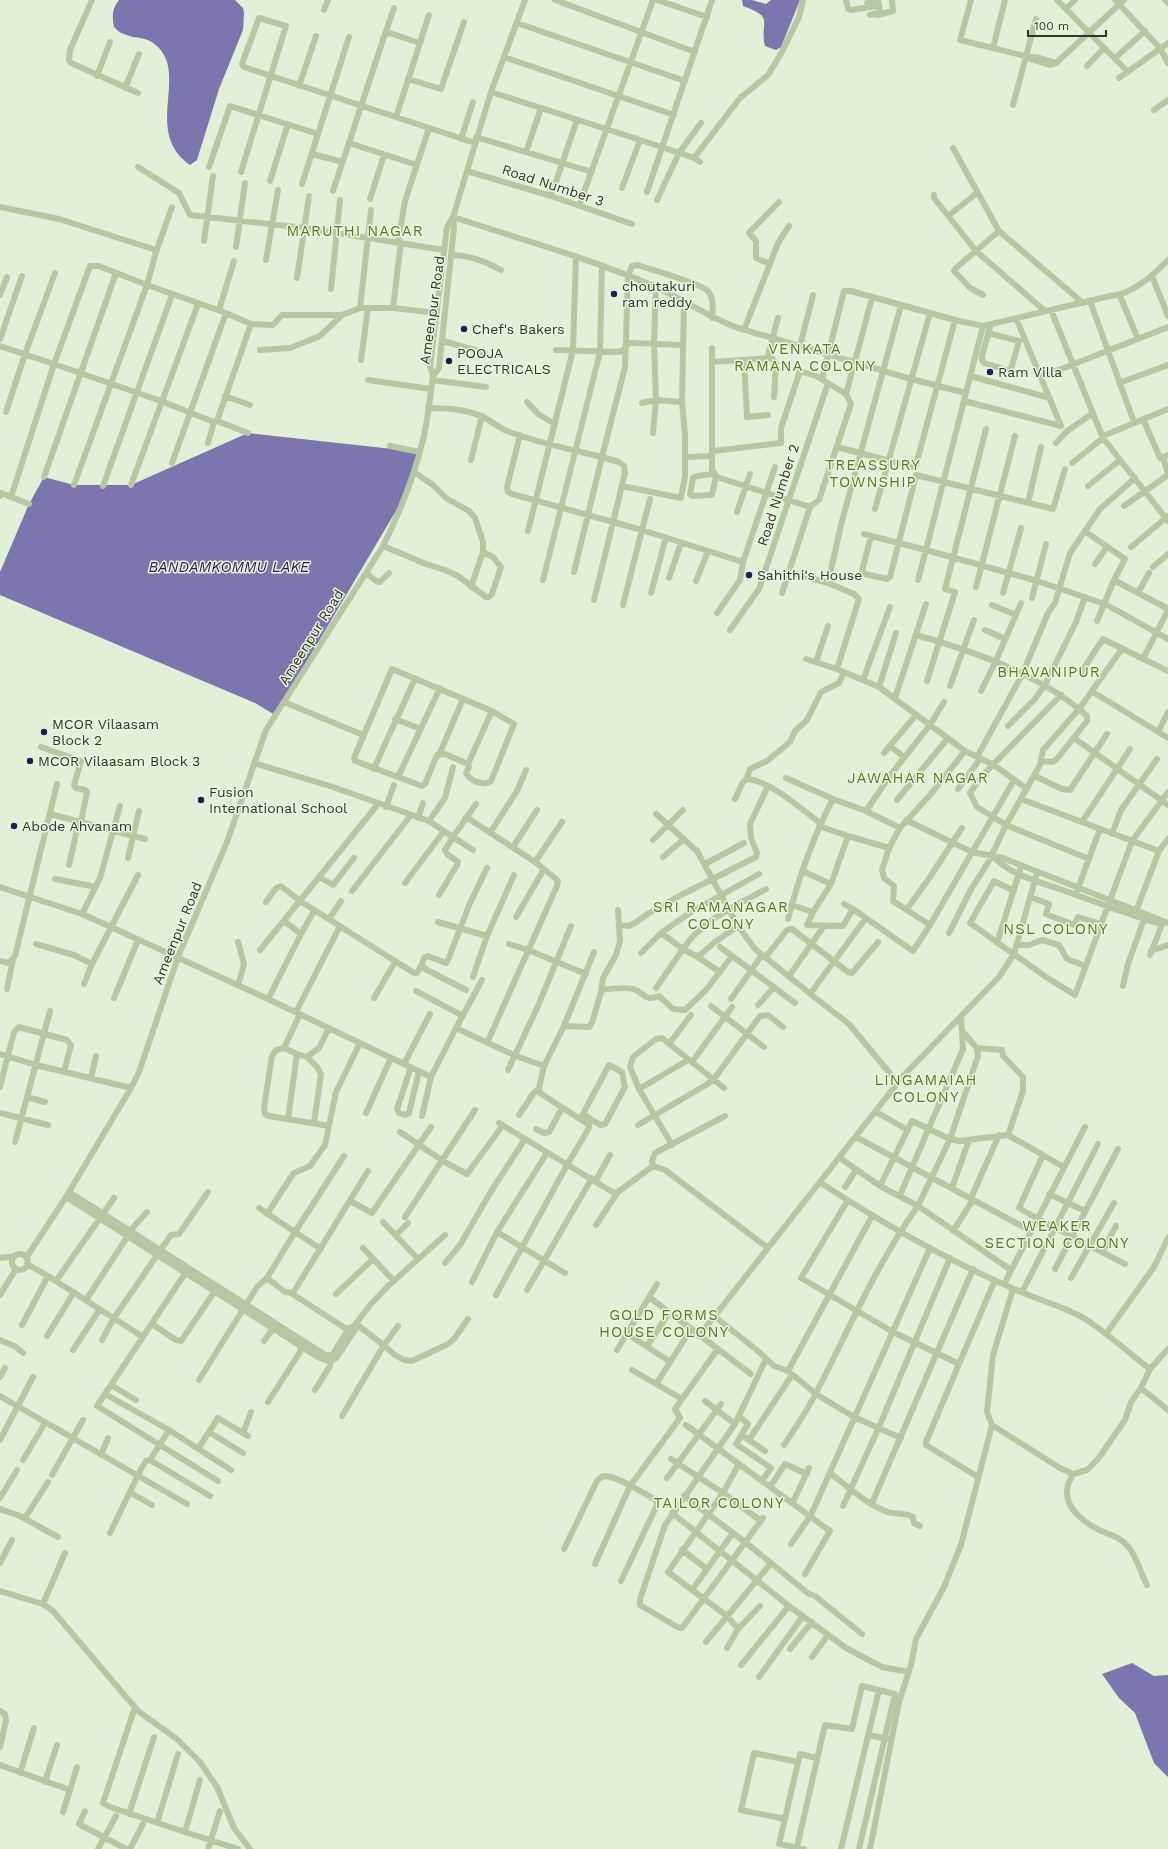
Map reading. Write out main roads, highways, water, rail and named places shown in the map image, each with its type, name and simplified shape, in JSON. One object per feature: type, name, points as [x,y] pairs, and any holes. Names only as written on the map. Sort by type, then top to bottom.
[{"type":"water","points":[[119,0],[235,0],[243,8],[243,30],[219,89],[197,160],[190,165],[176,152],[169,137],[167,121],[169,73],[166,59],[154,43],[145,39],[123,34],[114,27],[113,13]]},
{"type":"water","points":[[742,0],[752,0],[766,4],[771,0],[800,0],[781,47],[776,50],[765,46],[763,17],[753,10],[743,6]]},
{"type":"water","name":"BANDAMKOMMU LAKE","points":[[248,433],[420,452],[406,494],[275,715],[255,703],[0,595],[0,572],[29,504],[44,477],[74,485],[131,485]]},
{"type":"water","points":[[1132,1663],[1154,1676],[1168,1675],[1168,1777],[1154,1763],[1135,1713],[1119,1698],[1102,1674]]},
{"type":"place","name":"choutakuri ram reddy","points":[[614,294]]},
{"type":"place","name":"Chef's Bakers","points":[[464,329]]},
{"type":"place","name":"POOJA ELECTRICALS","points":[[449,361]]},
{"type":"place","name":"Ram Villa","points":[[990,372]]},
{"type":"place","name":"Sahithi's House","points":[[749,575]]},
{"type":"place","name":"MCOR Vilaasam Block 2","points":[[44,732]]},
{"type":"place","name":"MCOR Vilaasam Block 3","points":[[30,761]]},
{"type":"place","name":"Fusion International School","points":[[201,800]]},
{"type":"place","name":"Abode Ahvanam","points":[[14,826]]},
{"type":"district","name":"MARUTHI NAGAR","points":[[355,231]]},
{"type":"district","name":"VENKATA RAMANA COLONY","points":[[805,358]]},
{"type":"district","name":"TREASSURY TOWNSHIP","points":[[873,474]]},
{"type":"district","name":"BHAVANIPUR","points":[[1049,672]]},
{"type":"district","name":"JAWAHAR NAGAR","points":[[918,778]]},
{"type":"district","name":"SRI RAMANAGAR COLONY","points":[[721,916]]},
{"type":"district","name":"NSL COLONY","points":[[1056,929]]},
{"type":"district","name":"LINGAMAIAH COLONY","points":[[926,1088]]},
{"type":"district","name":"WEAKER SECTION COLONY","points":[[1057,1234]]},
{"type":"district","name":"GOLD FORMS HOUSE COLONY","points":[[664,1324]]},
{"type":"district","name":"TAILOR COLONY","points":[[719,1503]]}]
